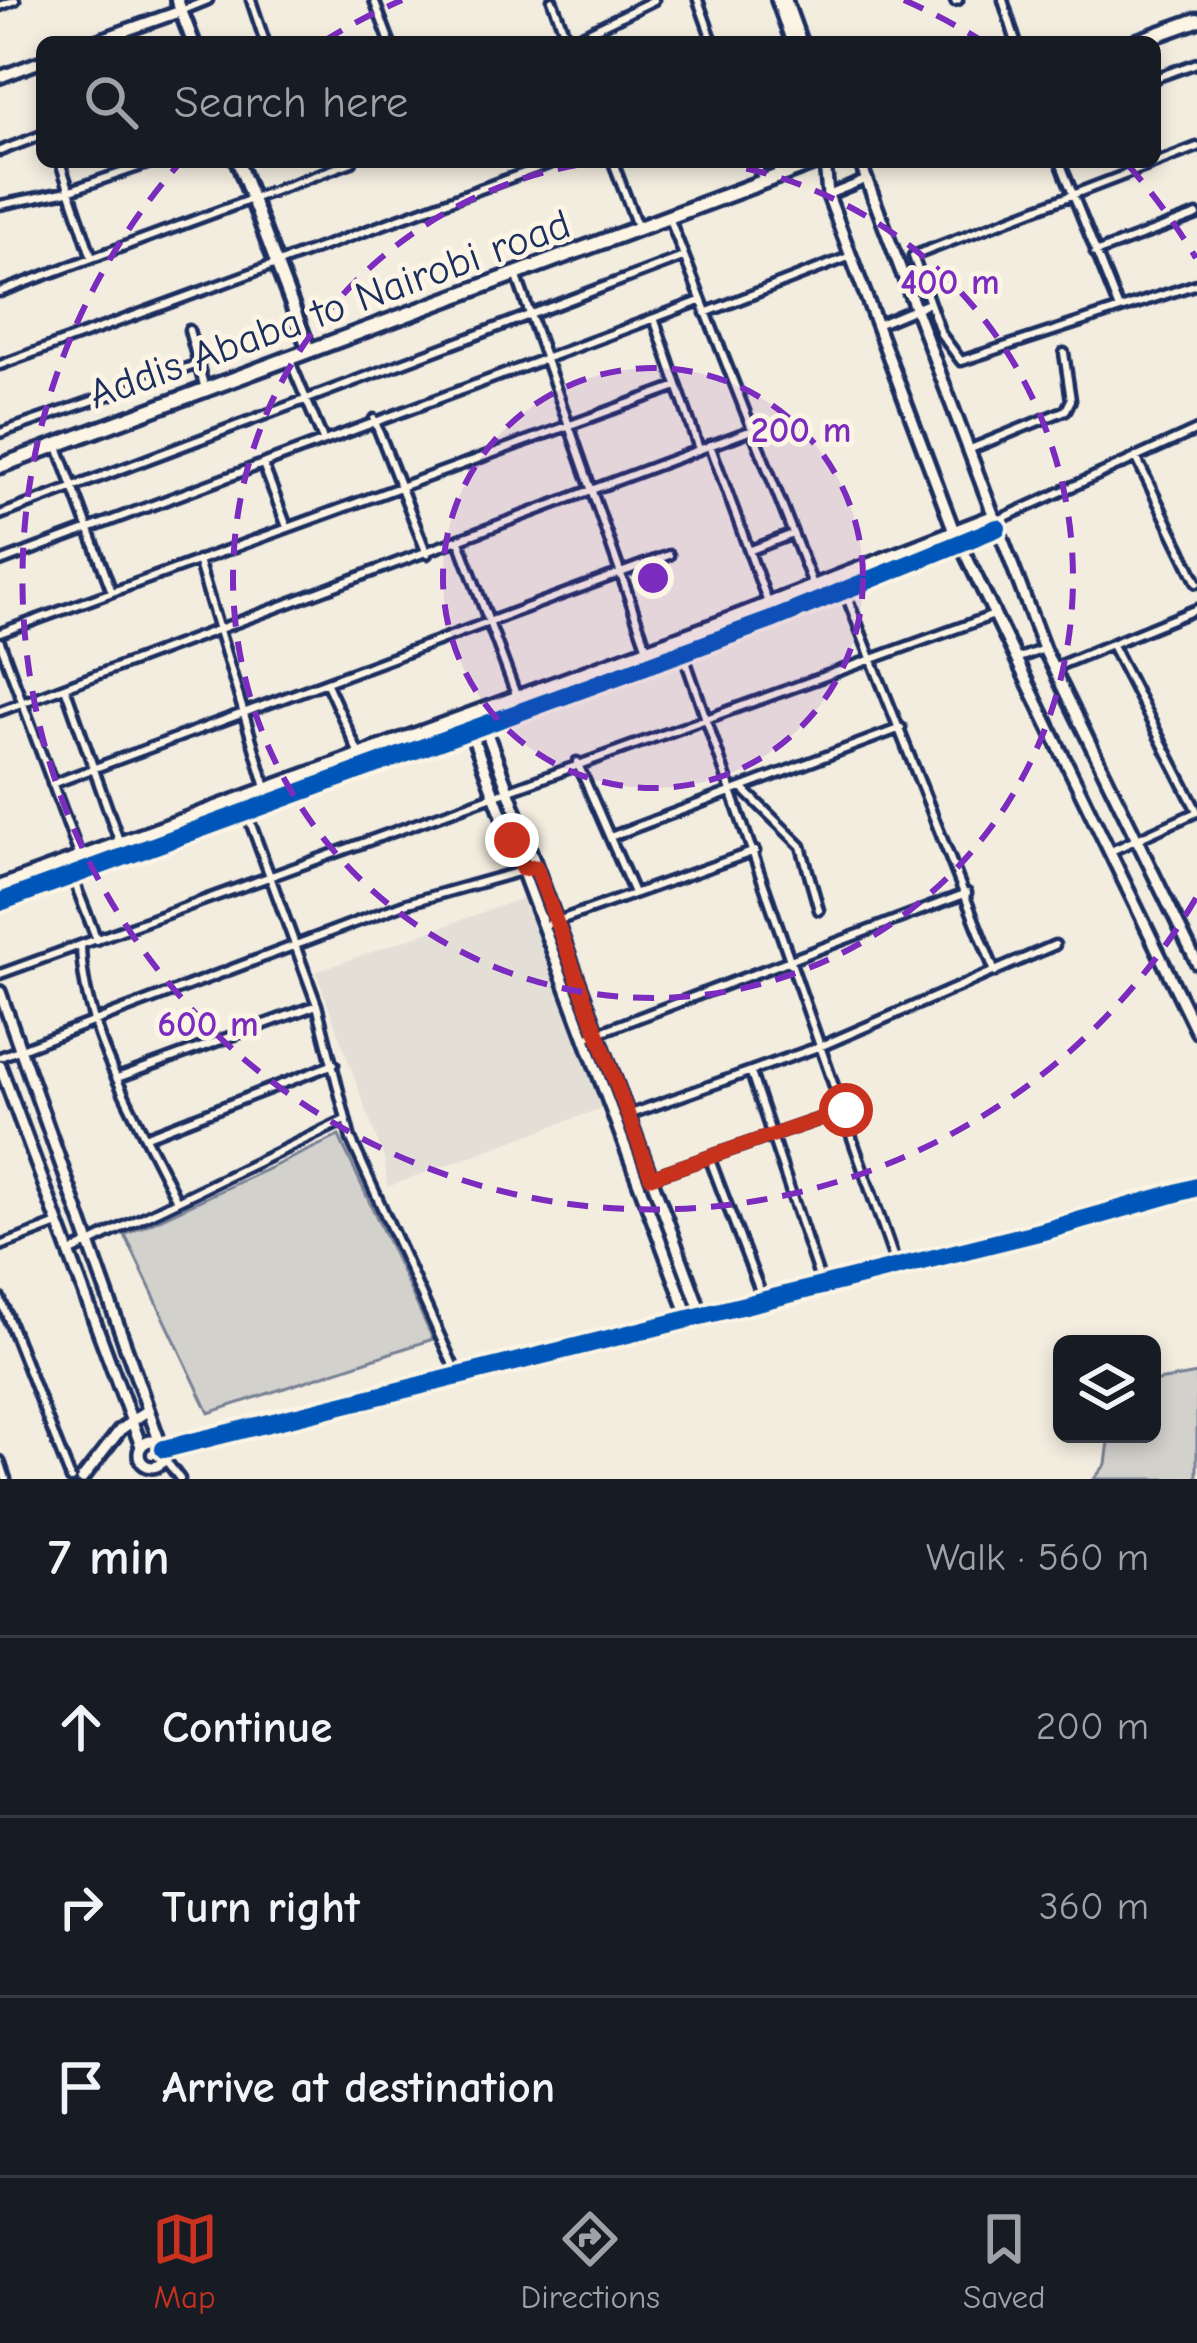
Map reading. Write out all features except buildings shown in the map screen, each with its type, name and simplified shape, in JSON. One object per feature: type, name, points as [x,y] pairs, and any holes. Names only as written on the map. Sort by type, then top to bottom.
[{"type":"highway","points":[[1153,36],[1197,20]]},
{"type":"highway","name":"Addis Ababa to Nairobi road","points":[[0,466],[802,168]]},
{"type":"main road","points":[[178,5],[191,36]]},
{"type":"main road","points":[[240,168],[309,350]]},
{"type":"street","points":[[0,6],[15,0]]},
{"type":"street","points":[[120,36],[178,5],[208,0]]},
{"type":"street","points":[[251,0],[264,36]]},
{"type":"street","points":[[374,0],[388,36]]},
{"type":"street","points":[[552,0],[566,36]]},
{"type":"street","points":[[580,36],[655,0]]},
{"type":"street","points":[[698,0],[711,36]]},
{"type":"street","points":[[782,0],[795,36]]},
{"type":"street","points":[[1003,0],[1014,36]]},
{"type":"street","points":[[0,77],[36,63]]},
{"type":"street","points":[[1161,76],[1197,63]]},
{"type":"street","points":[[0,151],[36,137]]},
{"type":"street","points":[[1161,161],[1197,147]]},
{"type":"street","points":[[62,168],[92,258]]},
{"type":"street","points":[[0,206],[68,191],[135,168]]},
{"type":"street","points":[[1,289],[336,168]]},
{"type":"street","points":[[0,365],[538,168]]},
{"type":"street","points":[[615,168],[638,227]]},
{"type":"street","points":[[758,168],[763,181]]},
{"type":"street","points":[[821,168],[954,531],[1197,1032]]},
{"type":"street","points":[[863,168],[924,307],[961,361],[1197,284]]},
{"type":"street","points":[[1062,168],[1119,309]]},
{"type":"street","points":[[1141,168],[913,256],[968,450],[1044,649],[1197,963]]},
{"type":"street","points":[[828,195],[868,178]]},
{"type":"street","points":[[1095,253],[1197,215]]},
{"type":"street","points":[[669,217],[814,586]]},
{"type":"street","points":[[0,515],[683,256]]},
{"type":"street","points":[[705,313],[851,256]]},
{"type":"street","points":[[515,274],[652,663]]},
{"type":"street","points":[[0,562],[700,301]]},
{"type":"street","points":[[877,326],[924,307]]},
{"type":"street","points":[[654,318],[699,449]]},
{"type":"street","points":[[189,330],[205,389]]},
{"type":"street","points":[[968,450],[1066,410],[1071,400],[1064,353]]},
{"type":"street","points":[[288,358],[323,439]]},
{"type":"street","points":[[0,433],[198,364]]},
{"type":"street","points":[[80,855],[0,638],[399,485],[677,386]]},
{"type":"street","points":[[374,419],[427,554]]},
{"type":"street","points":[[0,711],[752,430]]},
{"type":"street","points":[[0,902],[846,592],[961,545],[994,522],[1194,432],[1197,442]]},
{"type":"street","points":[[57,444],[112,592]]},
{"type":"street","points":[[710,445],[774,619]]},
{"type":"street","points":[[1136,458],[1197,583]]},
{"type":"street","points":[[263,464],[287,527]]},
{"type":"street","points":[[0,886],[269,783],[769,604],[954,531],[994,522]]},
{"type":"street","points":[[751,550],[794,534]]},
{"type":"street","points":[[459,542],[521,711]]},
{"type":"street","points":[[926,543],[932,558]]},
{"type":"street","points":[[52,784],[669,555]]},
{"type":"street","points":[[198,560],[276,799]]},
{"type":"street","points":[[880,562],[885,577]]},
{"type":"street","points":[[839,577],[874,655],[995,972]]},
{"type":"street","points":[[1053,668],[1197,609]]},
{"type":"street","points":[[0,974],[994,615]]},
{"type":"street","points":[[725,620],[730,635]]},
{"type":"street","points":[[664,642],[669,657]]},
{"type":"street","points":[[1108,853],[1197,812],[1112,645]]},
{"type":"street","points":[[1016,659],[1044,649]]},
{"type":"street","points":[[683,652],[824,1045],[897,1267]]},
{"type":"street","points":[[585,671],[590,686]]},
{"type":"street","points":[[326,682],[364,767]]},
{"type":"street","points":[[65,688],[124,855]]},
{"type":"street","points":[[484,724],[701,1315]]},
{"type":"street","points":[[610,837],[901,728]]},
{"type":"street","points":[[420,730],[425,745]]},
{"type":"street","points":[[470,730],[688,1318]]},
{"type":"street","points":[[577,762],[634,892]]},
{"type":"street","points":[[310,772],[315,786]]},
{"type":"street","points":[[742,788],[801,846],[819,910]]},
{"type":"street","points":[[241,796],[316,1004],[335,1064],[345,1120],[459,1378]]},
{"type":"street","points":[[178,820],[183,835]]},
{"type":"street","points":[[512,840],[525,835]]},
{"type":"street","points":[[543,926],[755,850]]},
{"type":"street","points":[[66,861],[97,940]]},
{"type":"street","points":[[0,1057],[92,1018],[425,897],[536,867]]},
{"type":"street","points":[[28,876],[34,889]]},
{"type":"street","points":[[585,1038],[967,893]]},
{"type":"street","points":[[628,1115],[824,1045],[1054,945]]},
{"type":"street","points":[[81,946],[82,982],[92,1018],[178,1201]]},
{"type":"street","points":[[0,992],[148,1410],[180,1479]]},
{"type":"street","points":[[120,1076],[316,1004]]},
{"type":"street","points":[[147,1136],[335,1064]]},
{"type":"street","points":[[0,1066],[141,1446],[139,1455],[146,1465],[155,1466],[163,1450]]},
{"type":"street","points":[[751,1073],[822,1286]]},
{"type":"street","points":[[651,1177],[846,1110]]},
{"type":"street","points":[[69,1253],[345,1120]]},
{"type":"street","points":[[709,1157],[763,1299]]},
{"type":"street","points":[[141,1446],[148,1441],[163,1450],[459,1378],[1197,1186]]},
{"type":"street","points":[[0,1246],[58,1224]]},
{"type":"street","points":[[0,1298],[70,1479]]},
{"type":"street","points":[[82,1479],[131,1420],[148,1410]]},
{"type":"street","points":[[0,1461],[6,1479]]},
{"type":"shaded area","points":[[525,897],[602,1108],[387,1187],[385,1162],[316,972]]},
{"type":"shaded area","points":[[339,1136],[433,1339],[209,1413],[125,1235]]},
{"type":"shaded area","points":[[1197,1374],[1197,1479],[1094,1479],[1106,1464],[1109,1443],[1161,1443],[1161,1380]]},
{"type":"cycle path","points":[[0,902],[774,619],[997,528]]},
{"type":"cycle path","points":[[164,1449],[1047,1230],[1197,1187]]},
{"type":"route","points":[[512,840],[522,869],[536,867],[651,1177],[846,1110]]}]
